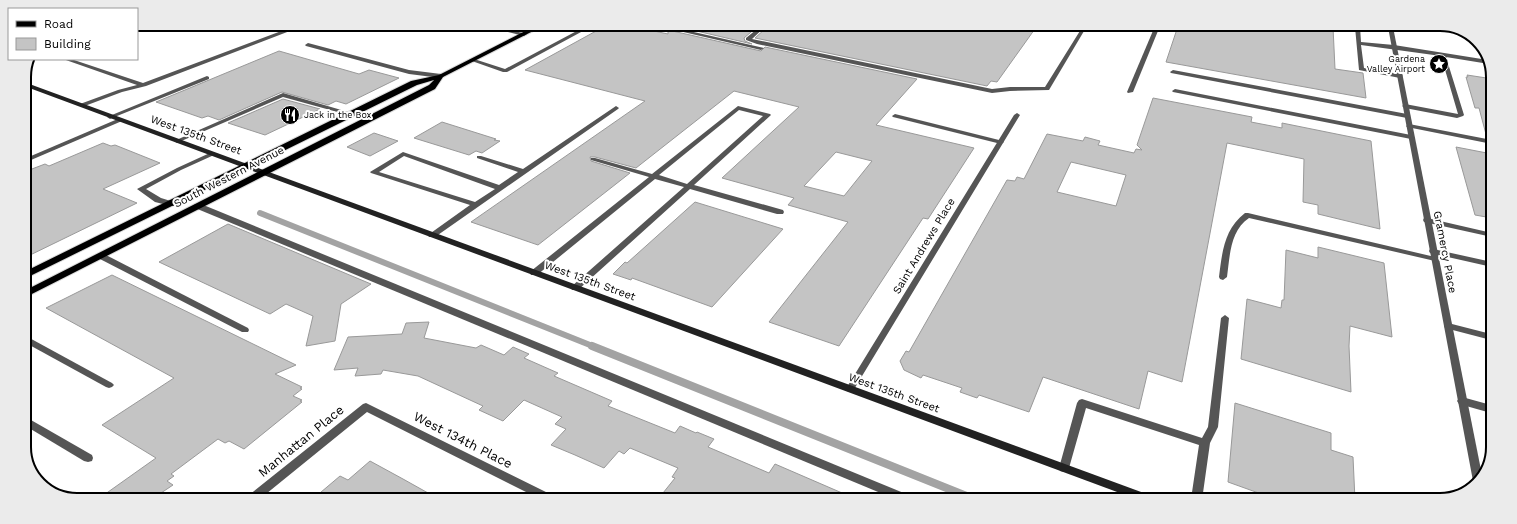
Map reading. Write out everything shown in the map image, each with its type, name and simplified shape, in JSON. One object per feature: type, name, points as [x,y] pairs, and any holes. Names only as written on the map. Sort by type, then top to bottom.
[{"type":"main road","name":"South Western Avenue","points":[[31,272],[414,83],[441,76],[530,31]]},
{"type":"main road","name":"South Western Avenue","points":[[31,291],[432,87],[441,76]]},
{"type":"street","points":[[82,105],[120,91],[144,85],[287,31]]},
{"type":"street","points":[[513,31],[524,34]]},
{"type":"street","points":[[472,60],[505,71],[581,31]]},
{"type":"street","points":[[683,31],[761,48]]},
{"type":"street","points":[[758,31],[748,39],[764,44],[992,91],[1010,89],[1048,89],[1082,31]]},
{"type":"street","points":[[1130,92],[1156,31]]},
{"type":"street","points":[[1357,31],[1361,69],[1400,76]]},
{"type":"street","name":"Gramercy Place","points":[[1391,31],[1477,474]]},
{"type":"street","points":[[1359,43],[1484,61]]},
{"type":"street","points":[[308,45],[409,72],[441,76]]},
{"type":"street","points":[[1405,106],[1457,116],[1461,115],[1442,55]]},
{"type":"street","points":[[69,60],[144,85]]},
{"type":"street","points":[[1173,72],[1407,116]]},
{"type":"street","points":[[110,117],[207,78]]},
{"type":"street","name":"West 135th Street","points":[[31,87],[110,117],[264,172],[1132,493]]},
{"type":"street","points":[[1175,91],[1411,137]]},
{"type":"street","points":[[177,141],[283,94],[352,114]]},
{"type":"street","points":[[432,235],[616,108]]},
{"type":"street","points":[[534,273],[738,108],[768,116],[575,288]]},
{"type":"street","name":"Saint Andrews Place","points":[[850,389],[1017,115]]},
{"type":"street","points":[[895,116],[1001,142]]},
{"type":"street","points":[[31,158],[120,120]]},
{"type":"street","points":[[1409,126],[1486,141]]},
{"type":"street","points":[[171,204],[158,200],[141,189],[212,154]]},
{"type":"street","points":[[476,205],[373,172],[403,154],[500,188]]},
{"type":"street","points":[[479,157],[524,172]]},
{"type":"street","points":[[593,159],[780,212]]},
{"type":"street","points":[[198,206],[892,493]]},
{"type":"street","points":[[1223,277],[1228,240],[1239,221],[1248,215],[1434,255],[1486,264]]},
{"type":"street","points":[[1427,220],[1486,234]]},
{"type":"street","points":[[101,256],[245,330]]},
{"type":"street","points":[[1197,493],[1205,443],[1213,427],[1225,318]]},
{"type":"street","points":[[1448,326],[1486,336]]},
{"type":"street","points":[[31,342],[109,385]]},
{"type":"street","points":[[1462,401],[1486,408]]},
{"type":"street","points":[[1064,468],[1082,403],[1205,443]]},
{"type":"street","name":"Manhattan Place","points":[[259,493],[366,407]]},
{"type":"street","name":"West 134th Place","points":[[366,407],[538,493]]},
{"type":"street","points":[[31,424],[88,458]]},
{"type":"building","points":[[596,31],[654,31],[668,34],[668,31],[672,31],[761,51],[765,47],[917,79],[876,125],[974,148],[928,219],[923,218],[839,346],[769,322],[848,222],[788,205],[794,198],[722,178],[799,107],[734,91],[636,168],[590,157],[591,161],[630,173],[538,245],[471,222],[645,101],[525,70]],"holes":[[[836,152],[872,161],[844,196],[804,186]]]},
{"type":"building","points":[[697,31],[752,31],[744,38],[745,41],[752,44]]},
{"type":"building","points":[[763,31],[1033,31],[997,82],[991,81],[987,86],[755,38]]},
{"type":"building","points":[[1176,31],[1333,31],[1335,69],[1363,73],[1366,98],[1166,62]]},
{"type":"building","points":[[279,51],[359,74],[369,70],[399,78],[346,104],[336,101],[328,105],[282,92],[219,120],[208,116],[202,118],[156,102]]},
{"type":"building","points":[[1467,75],[1486,78],[1486,134],[1479,108],[1475,108],[1466,77],[1468,77]]},
{"type":"building","points":[[1153,98],[1252,117],[1251,122],[1282,128],[1282,123],[1371,141],[1380,229],[1318,214],[1318,205],[1303,202],[1304,159],[1227,143],[1182,382],[1148,371],[1139,409],[1043,377],[1029,412],[979,395],[977,398],[960,392],[962,388],[923,375],[921,378],[904,370],[900,361],[906,351],[909,352],[1007,180],[1015,181],[1017,177],[1024,179],[1047,134],[1083,141],[1085,137],[1100,141],[1098,145],[1134,153],[1136,149],[1142,150],[1137,145]],"holes":[[[1071,162],[1126,175],[1116,206],[1057,192]]]},
{"type":"building","points":[[283,99],[320,109],[265,135],[228,123]]},
{"type":"building","points":[[442,122],[500,141],[482,153],[476,151],[469,155],[414,138]]},
{"type":"building","points":[[374,133],[398,141],[370,156],[347,147]]},
{"type":"building","points":[[103,143],[111,146],[115,145],[160,163],[103,189],[137,203],[31,255],[31,169],[45,164],[49,166]]},
{"type":"building","points":[[1456,147],[1486,153],[1486,217],[1475,215]]},
{"type":"building","points":[[695,202],[783,229],[712,307],[632,278],[631,280],[613,274],[625,262],[627,263]]},
{"type":"building","points":[[228,224],[371,284],[341,304],[335,341],[306,346],[313,316],[286,304],[270,314],[159,262]]},
{"type":"building","points":[[1318,247],[1384,263],[1392,337],[1350,326],[1349,346],[1351,392],[1241,359],[1247,299],[1281,308],[1282,300],[1284,300],[1286,250],[1318,258]]},
{"type":"building","points":[[112,275],[296,365],[275,374],[302,387],[300,388],[302,389],[293,396],[302,400],[300,401],[302,402],[244,449],[229,441],[225,443],[218,439],[171,474],[174,476],[167,481],[173,485],[161,493],[107,493],[156,458],[102,425],[174,378],[46,308]]},
{"type":"building","points":[[429,322],[424,338],[476,348],[481,345],[504,355],[513,347],[529,354],[524,358],[558,373],[554,376],[612,401],[608,406],[675,433],[680,426],[714,439],[708,447],[769,473],[775,464],[842,493],[663,493],[675,478],[672,477],[678,468],[630,448],[624,454],[619,451],[604,468],[551,445],[566,429],[555,424],[562,417],[524,400],[503,421],[479,410],[483,406],[418,376],[383,370],[381,374],[355,376],[358,368],[334,370],[348,337],[402,334],[406,323]]},
{"type":"building","points":[[1235,403],[1331,433],[1331,450],[1353,457],[1355,493],[1259,493],[1228,482]]},
{"type":"building","points":[[370,461],[428,493],[320,493],[340,476],[348,480]]},
{"type":"waterway","points":[[260,213],[595,347]]},
{"type":"waterway","points":[[592,346],[959,493]]},
{"type":"place","name":"Gardena Valley Airport","points":[[1439,64]]},
{"type":"place","name":"Jack in the Box","points":[[290,115]]}]
